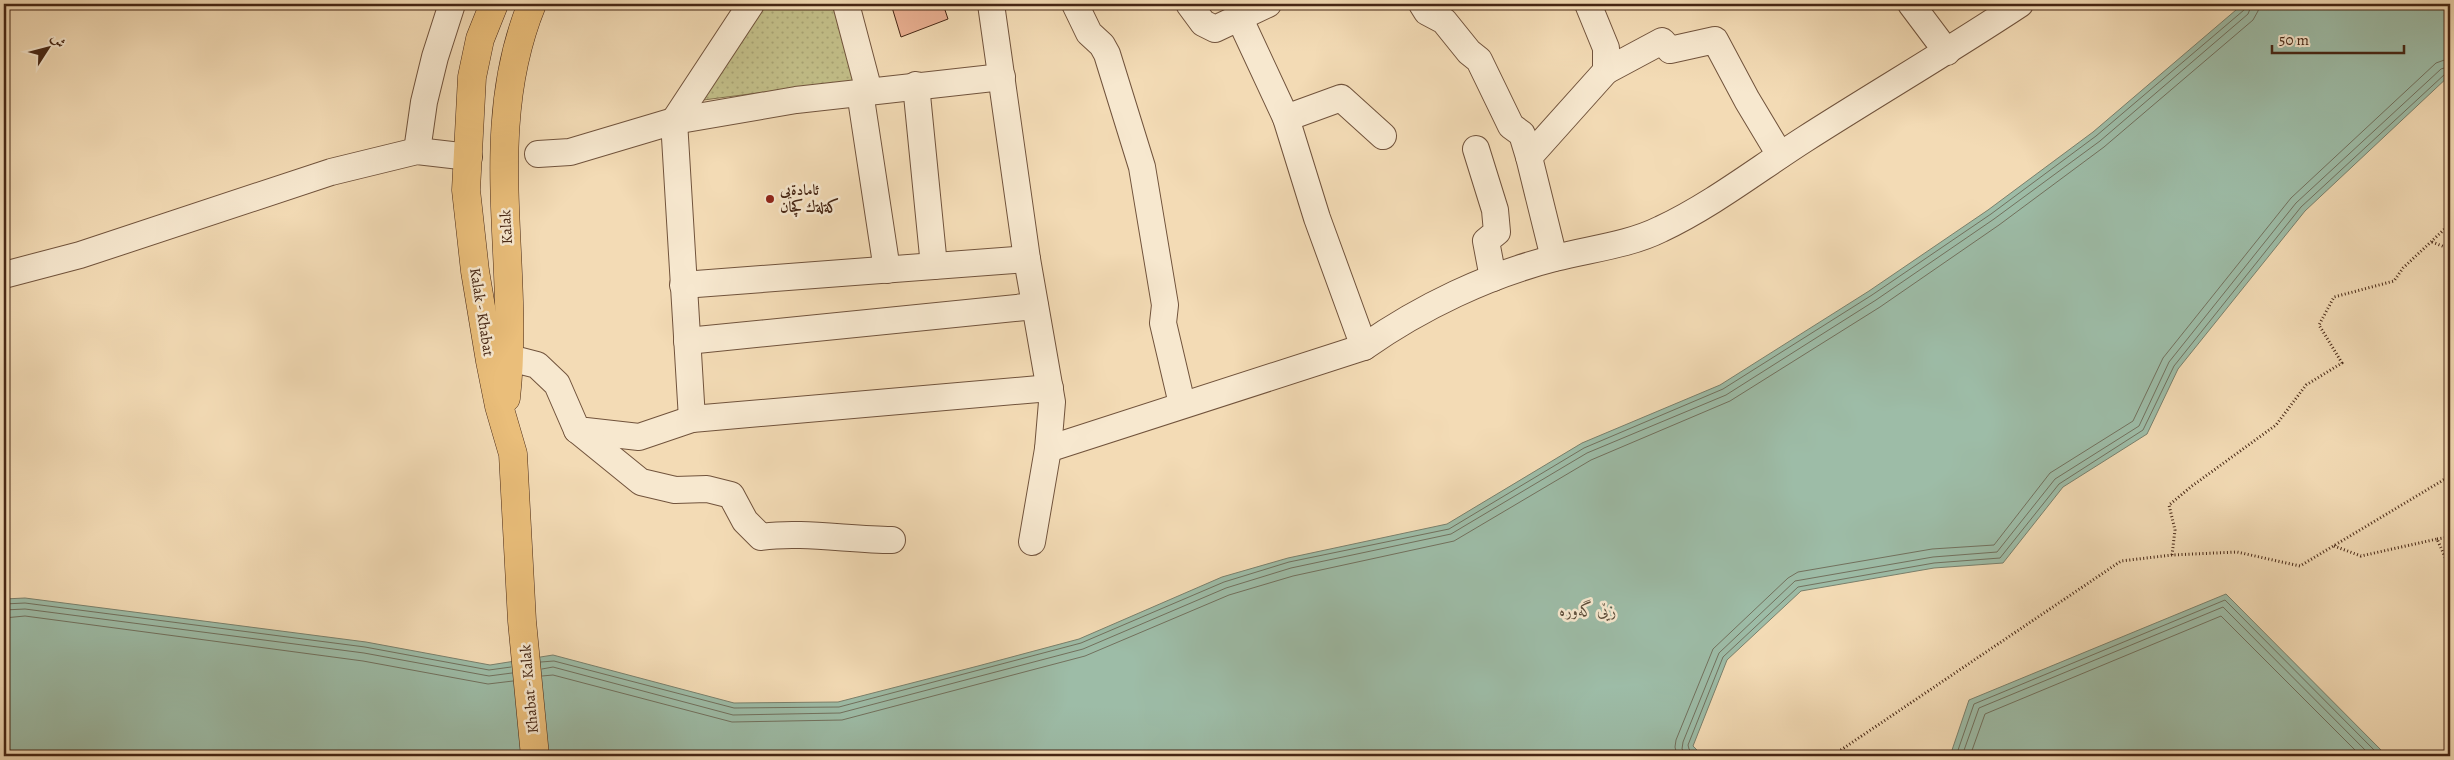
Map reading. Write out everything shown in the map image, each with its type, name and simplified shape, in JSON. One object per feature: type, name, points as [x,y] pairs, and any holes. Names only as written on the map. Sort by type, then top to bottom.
[{"type":"main road","name":"Kalak - Khabat","points":[[494,4],[480,39],[472,77],[466,190],[475,271],[496,388],[513,454],[522,621]]},
{"type":"main road","name":"Kalak","points":[[513,454],[505,409],[510,358],[510,310],[503,169],[504,120],[511,70],[524,22],[532,4]]},
{"type":"main road","name":"Khabat - Kalak","points":[[522,621],[535,756]]},
{"type":"street","points":[[417,151],[424,102],[435,57],[452,4]]},
{"type":"street","points":[[692,419],[674,121],[751,4]]},
{"type":"street","points":[[846,4],[865,92],[887,270]]},
{"type":"street","points":[[991,4],[1027,259],[1052,402],[1048,450],[1032,542]]},
{"type":"street","points":[[1075,4],[1089,33],[1102,45],[1107,54],[1142,167],[1166,304],[1163,323],[1182,404]]},
{"type":"street","points":[[1189,4],[1203,23],[1215,29],[1268,4]]},
{"type":"street","points":[[1422,4],[1427,12],[1444,21],[1469,52],[1479,60],[1511,126],[1522,134],[1554,258]]},
{"type":"street","points":[[1588,4],[1606,48],[1606,71]]},
{"type":"street","points":[[1911,4],[1947,52]]},
{"type":"street","points":[[1048,450],[1182,404],[1364,346],[1398,322],[1493,278],[1554,258],[1616,244],[1660,230],[1698,209],[1875,94],[1947,52],[2020,4]]},
{"type":"street","points":[[1239,17],[1286,118],[1317,218],[1364,346]]},
{"type":"street","points":[[1529,157],[1606,71],[1662,41],[1670,50],[1715,40],[1747,100],[1780,155]]},
{"type":"street","points":[[538,154],[570,152],[674,121],[796,100],[916,85],[1002,77]]},
{"type":"street","points":[[916,85],[934,266]]},
{"type":"street","points":[[1286,118],[1341,98],[1383,136]]},
{"type":"street","points":[[1476,148],[1495,210],[1497,232],[1486,241],[1493,278]]},
{"type":"street","points":[[4,275],[80,255],[331,172],[417,151],[469,157]]},
{"type":"street","points":[[683,285],[1027,259]]},
{"type":"street","points":[[687,341],[1035,306]]},
{"type":"street","points":[[510,358],[537,365],[557,384],[577,430],[641,482],[674,490],[707,489],[730,495],[745,521],[761,537],[778,535],[892,540]]},
{"type":"street","points":[[577,430],[639,438],[692,419],[1050,388]]},
{"type":"path","points":[[2172,554],[2175,530],[2169,506],[2192,486],[2276,425],[2306,385],[2342,363],[2319,325],[2334,297],[2394,281],[2403,268],[2450,224]]},
{"type":"path","points":[[2432,242],[2450,249]]},
{"type":"path","points":[[1832,756],[2121,562],[2172,554],[2237,552],[2300,566],[2450,476]]},
{"type":"path","points":[[2334,546],[2361,556],[2450,537]]},
{"type":"path","points":[[2437,539],[2450,568]]},
{"type":"shaded area","points":[[753,4],[836,4],[858,80],[688,102]]},
{"type":"water","name":"زێی گەورە","points":[[2243,4],[2450,4],[2450,75],[2305,211],[2178,369],[2147,434],[2063,487],[2003,563],[1934,568],[1801,591],[1727,660],[1693,746],[1703,756],[4,756],[4,599],[25,598],[366,642],[490,665],[553,655],[734,703],[838,702],[1079,639],[1222,577],[1288,558],[1447,524],[1582,443],[1720,385],[1869,291],[1988,210],[2093,132]]},
{"type":"water","points":[[2226,594],[2387,756],[1950,756],[1969,700]]},
{"type":"building","points":[[891,4],[943,4],[948,19],[901,37]]},
{"type":"place","name":"ئامادةيى كةلةك كچان","points":[[770,199]]}]
